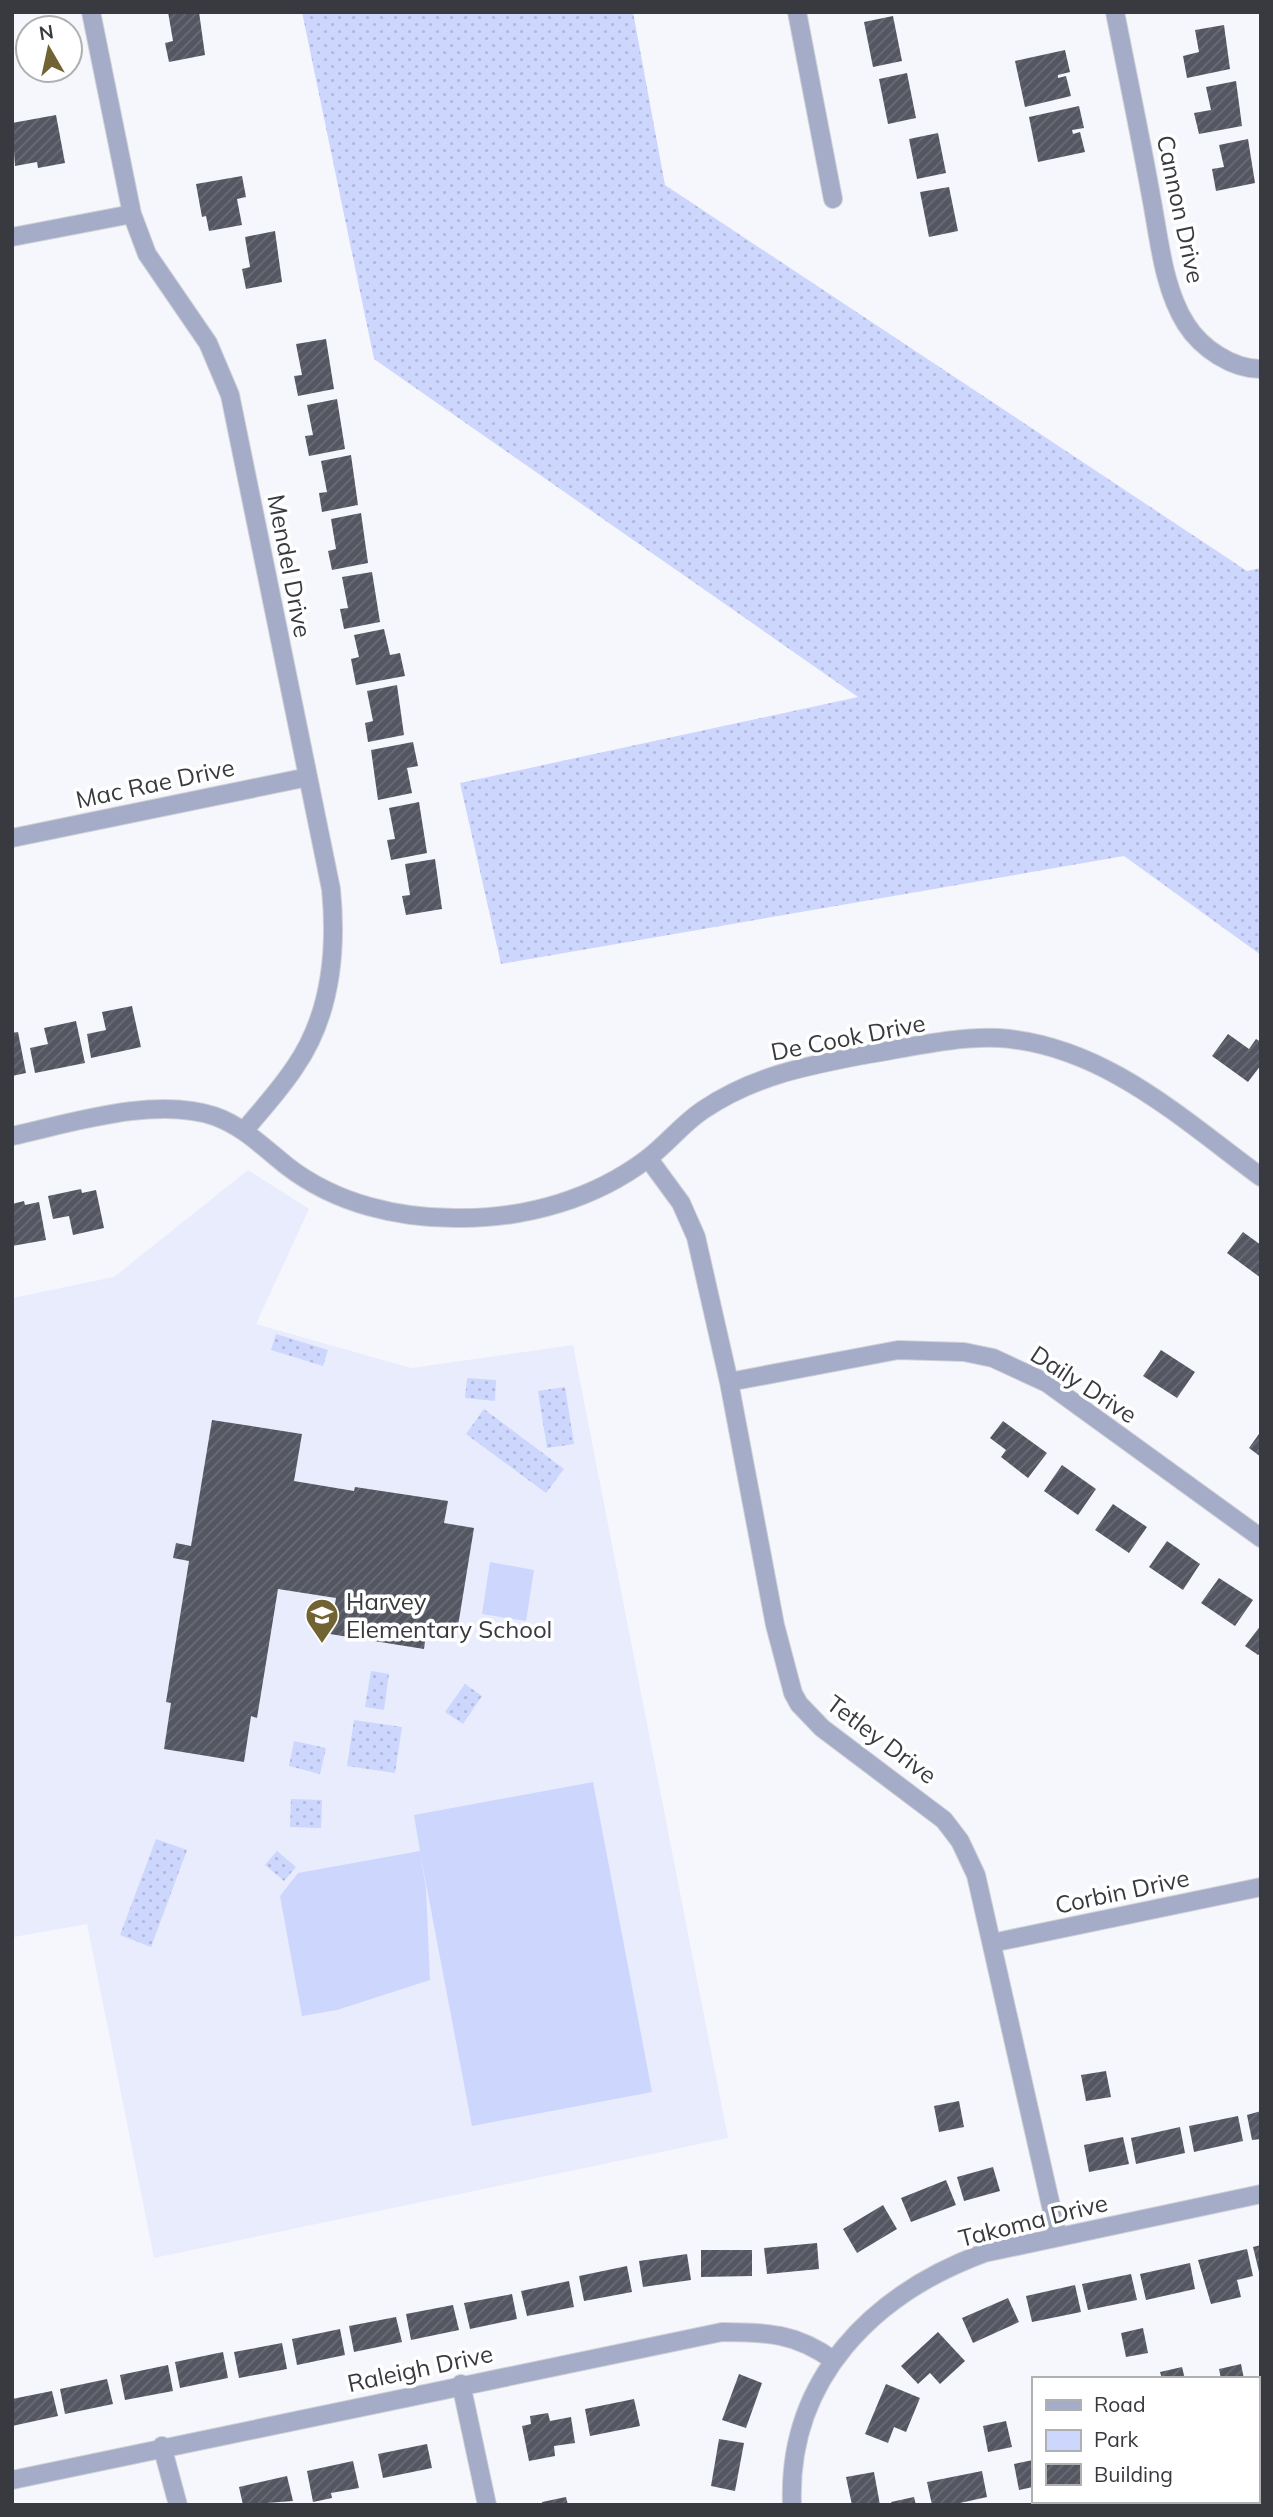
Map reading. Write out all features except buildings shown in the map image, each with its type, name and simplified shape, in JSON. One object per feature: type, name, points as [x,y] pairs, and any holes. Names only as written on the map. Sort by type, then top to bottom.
[{"type":"street","name":"Mendel Drive","points":[[91,12],[132,214],[147,254],[208,343],[230,395],[331,889],[332,969],[321,1014],[296,1067],[244,1131]]},
{"type":"street","points":[[797,12],[834,199]]},
{"type":"street","name":"Cannon Drive","points":[[1115,12],[1163,258],[1178,308],[1186,325],[1210,350],[1238,366],[1261,369]]},
{"type":"street","points":[[12,237],[132,214]]},
{"type":"street","name":"Mac Rae Drive","points":[[12,838],[308,777]]},
{"type":"street","name":"De Cook Drive","points":[[12,1136],[149,1110],[215,1116],[244,1131],[290,1168],[337,1195],[377,1210],[420,1218],[497,1217],[527,1212],[599,1189],[648,1158],[701,1111],[753,1082],[779,1073],[883,1052],[1000,1038],[1054,1048],[1110,1069],[1261,1177]]},
{"type":"street","name":"Tetley Drive","points":[[648,1158],[681,1203],[696,1237],[729,1382],[775,1625],[793,1693],[799,1704],[822,1728],[944,1820],[960,1841],[976,1875],[1058,2237]]},
{"type":"street","name":"Daily Drive","points":[[729,1382],[898,1350],[964,1352],[993,1358],[1047,1383],[1261,1538]]},
{"type":"street","name":"Corbin Drive","points":[[992,1942],[1261,1887]]},
{"type":"street","name":"Takoma Drive","points":[[792,2505],[794,2456],[799,2435],[813,2397],[834,2360],[872,2317],[923,2280],[984,2253],[1261,2194]]},
{"type":"street","name":"Raleigh Drive","points":[[12,2480],[162,2446],[722,2332],[761,2332],[800,2339],[834,2360]]},
{"type":"street","points":[[461,2384],[487,2505]]},
{"type":"street","points":[[162,2446],[178,2505]]},
{"type":"shaded area","name":"Harvey Elementary School","points":[[248,1170],[309,1209],[256,1324],[411,1368],[573,1345],[728,2138],[154,2258],[87,1924],[14,1937],[12,1928],[12,1298],[114,1277]]},
{"type":"green space","points":[[302,12],[633,12],[665,185],[1247,571],[1261,568],[1261,955],[1124,856],[501,964],[460,783],[858,697],[374,359]]},
{"type":"green space","points":[[276,1334],[328,1350],[323,1366],[271,1350]]},
{"type":"green space","points":[[467,1378],[496,1380],[495,1401],[465,1398]]},
{"type":"green space","points":[[565,1387],[574,1444],[547,1448],[538,1391]]},
{"type":"green space","points":[[484,1409],[564,1469],[546,1493],[466,1434]]},
{"type":"green space","points":[[490,1562],[534,1570],[526,1621],[482,1614]]},
{"type":"green space","points":[[371,1671],[389,1674],[384,1710],[365,1707]]},
{"type":"green space","points":[[465,1684],[482,1696],[463,1724],[445,1712]]},
{"type":"green space","points":[[354,1720],[402,1727],[395,1773],[347,1766]]},
{"type":"green space","points":[[294,1741],[326,1748],[320,1774],[289,1766]]},
{"type":"green space","points":[[593,1782],[652,2092],[472,2126],[420,1852],[426,1888],[430,1980],[337,2010],[302,2016],[280,1896],[298,1873],[420,1851],[414,1815]]},
{"type":"green space","points":[[291,1799],[322,1800],[321,1828],[290,1827]]},
{"type":"green space","points":[[156,1839],[187,1850],[151,1947],[120,1935]]},
{"type":"green space","points":[[277,1851],[296,1867],[284,1881],[265,1865]]},
{"type":"place","name":"Harvey Elementary School","points":[[322,1645]]}]
